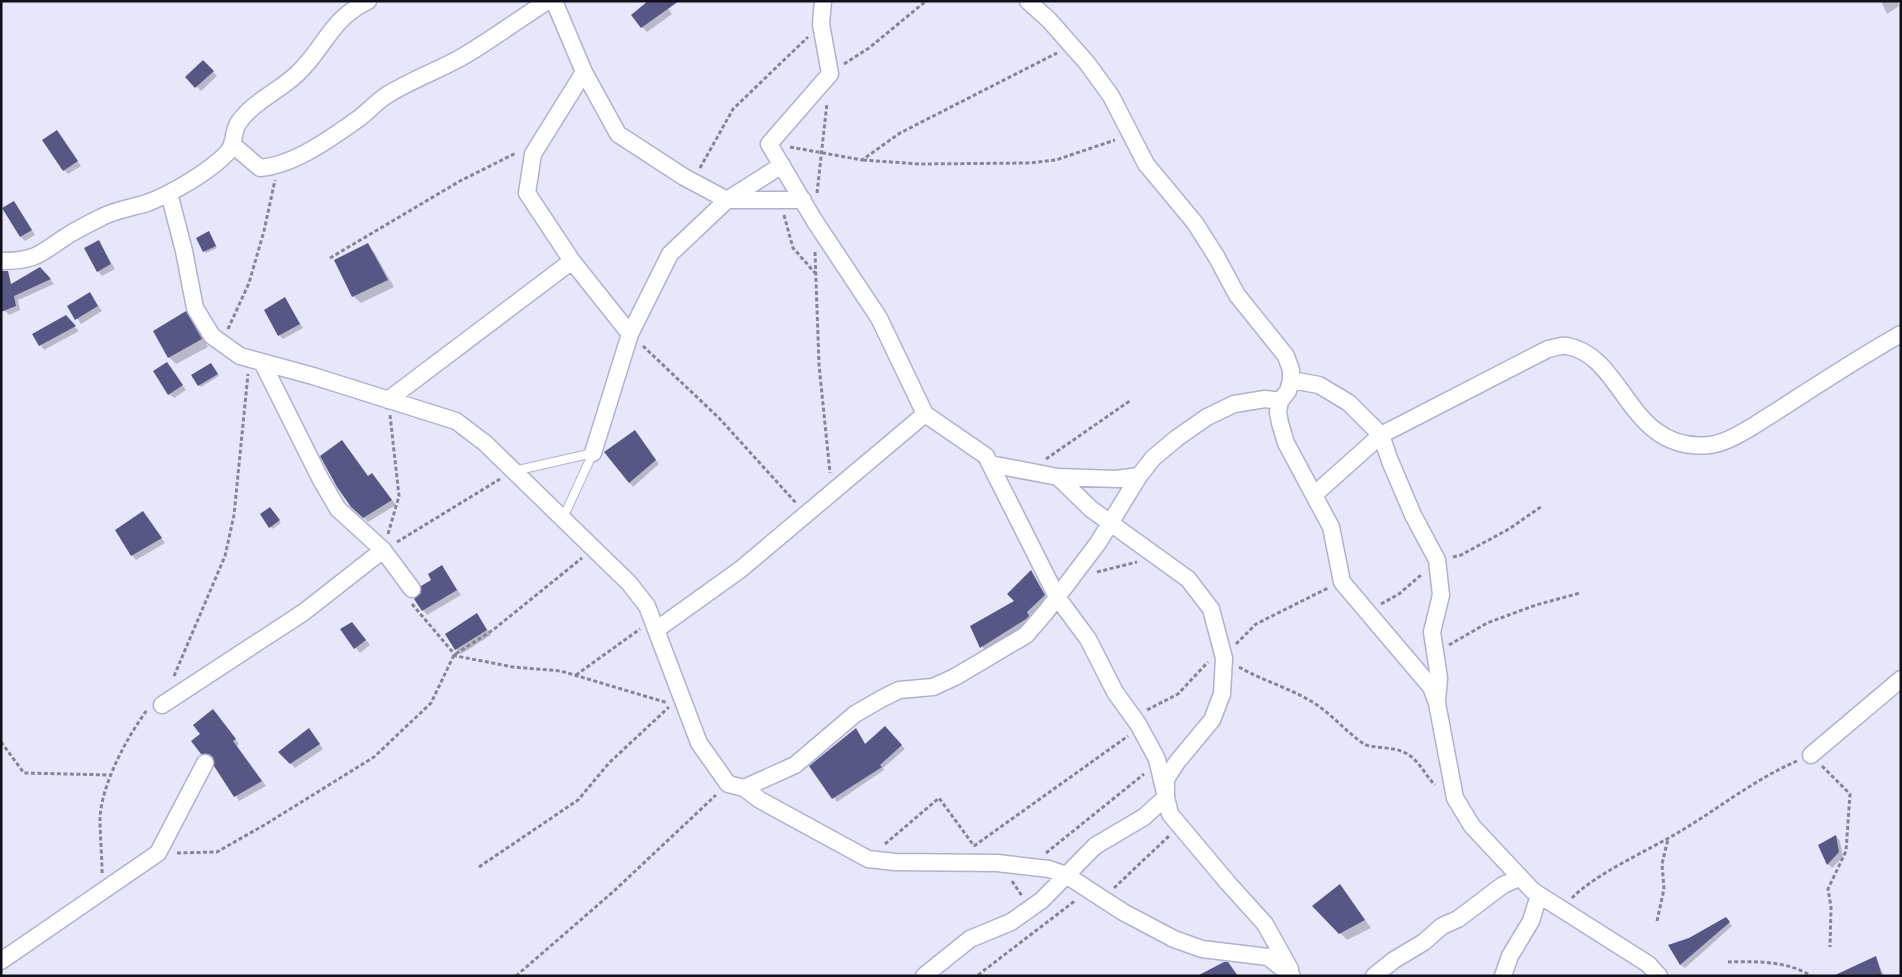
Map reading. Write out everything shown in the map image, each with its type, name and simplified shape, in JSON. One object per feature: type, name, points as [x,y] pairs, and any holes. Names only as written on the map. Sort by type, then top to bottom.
[{"type":"street","points":[[1,261],[24,260],[45,253],[69,235],[105,215],[148,202],[179,188],[228,153],[233,145],[237,124],[245,115],[298,73],[340,20],[356,7],[368,1]]},
{"type":"street","points":[[233,145],[260,168],[278,164],[321,144],[359,118],[386,96],[417,77],[462,57],[548,1]]},
{"type":"street","points":[[554,1],[584,72],[618,134],[692,181],[727,200],[802,200]]},
{"type":"street","points":[[823,1],[821,24],[830,74],[769,144],[814,220],[880,318],[924,414],[986,456],[1057,598],[1088,639],[1115,692],[1137,722],[1158,762],[1170,814],[1265,924],[1273,952],[1293,976]]},
{"type":"street","points":[[1028,1],[1049,20],[1071,45],[1110,96],[1156,179],[1195,223],[1237,295],[1286,356],[1291,370],[1291,380],[1288,391],[1280,400],[1278,412],[1286,443],[1331,526],[1342,582],[1431,687],[1437,703],[1455,798],[1472,826],[1519,878],[1539,895],[1648,964],[1659,976]]},
{"type":"street","points":[[584,72],[532,154],[527,192],[572,261],[630,334]]},
{"type":"street","points":[[594,453],[630,334],[670,254],[727,200],[782,165]]},
{"type":"street","points":[[169,193],[184,251],[195,308],[212,336],[240,356],[313,376],[456,422],[485,443],[629,583],[647,606],[699,743],[736,786],[868,859],[895,862],[975,854],[1049,869],[1066,876],[1095,895],[1174,939],[1202,949],[1273,952]]},
{"type":"street","points":[[388,400],[572,261]]},
{"type":"street","points":[[1315,494],[1381,434],[1548,349],[1566,346],[1585,352],[1603,370],[1647,424],[1663,436],[1683,445],[1712,445],[1744,431],[1901,334]]},
{"type":"street","points":[[256,361],[338,509],[383,550],[410,586]]},
{"type":"street","points":[[1291,380],[1319,385],[1349,402],[1381,434],[1390,461],[1413,515],[1437,560],[1441,594],[1432,632],[1439,678],[1437,703]]},
{"type":"street","points":[[736,786],[795,765],[855,714],[880,698],[899,690],[933,687],[955,677],[1026,635],[1072,578],[1111,522],[1139,476],[1153,458],[1207,417],[1234,404],[1280,400]]},
{"type":"street","points":[[654,626],[741,569],[924,414]]},
{"type":"street","points":[[990,464],[1058,478],[1116,479],[1139,476]]},
{"type":"street","points":[[924,976],[970,939],[1011,922],[1031,908],[1095,846],[1144,817],[1166,797],[1166,779],[1177,762],[1212,720],[1222,694],[1223,653],[1211,609],[1188,579],[1161,557],[1091,509],[1058,478]]},
{"type":"street","points":[[162,705],[304,612],[383,550]]},
{"type":"street","points":[[1811,755],[1901,679]]},
{"type":"street","points":[[1,961],[158,853],[205,763]]},
{"type":"street","points":[[1374,976],[1394,960],[1424,942],[1442,926],[1458,919],[1503,885],[1519,878]]},
{"type":"street","points":[[1503,976],[1510,956],[1531,921],[1539,895]]},
{"type":"lane","points":[[514,471],[594,453]]},
{"type":"lane","points":[[563,518],[594,453]]},
{"type":"path","points":[[814,220],[830,74],[869,48],[926,1]]},
{"type":"path","points":[[692,181],[733,109],[821,24]]},
{"type":"path","points":[[862,160],[900,133],[1071,45]]},
{"type":"path","points":[[769,144],[862,160],[919,164],[1030,163],[1056,160],[1130,135]]},
{"type":"path","points":[[330,258],[373,234],[460,180],[517,153]]},
{"type":"path","points":[[222,343],[249,283],[264,231],[278,164]]},
{"type":"path","points":[[780,200],[793,248],[816,274]]},
{"type":"path","points":[[815,247],[819,365],[832,493]]},
{"type":"path","points":[[630,334],[719,418],[807,515]]},
{"type":"path","points":[[174,678],[225,556],[234,515],[256,361]]},
{"type":"path","points":[[383,550],[399,496],[388,400]]},
{"type":"path","points":[[1029,472],[1131,400]]},
{"type":"path","points":[[383,550],[514,471]]},
{"type":"path","points":[[158,853],[218,852],[374,757],[431,704],[454,655],[493,630],[594,548]]},
{"type":"path","points":[[1072,578],[1161,557]]},
{"type":"path","points":[[868,859],[939,798],[975,854],[1137,722],[1178,694],[1256,624],[1299,601],[1342,582]]},
{"type":"path","points":[[410,586],[400,589],[454,655],[513,668],[561,670],[672,705],[610,763],[578,800],[480,867]]},
{"type":"path","points":[[1435,651],[1487,624],[1536,605],[1580,593]]},
{"type":"path","points":[[576,675],[654,626]]},
{"type":"path","points":[[1223,653],[1256,677],[1286,687],[1312,702],[1366,746],[1383,746],[1403,751],[1421,765],[1434,784],[1455,798]]},
{"type":"path","points":[[103,891],[100,817],[110,775],[134,727],[152,704],[162,705]]},
{"type":"path","points":[[1,742],[24,773],[110,775]]},
{"type":"path","points":[[1562,909],[1577,894],[1595,881],[1668,839],[1778,769],[1811,755],[1850,794],[1846,851],[1828,889],[1831,907],[1830,946]]},
{"type":"path","points":[[1031,908],[1011,881],[1158,762]]},
{"type":"path","points":[[516,976],[736,786]]},
{"type":"path","points":[[978,976],[1095,895],[1180,826]]},
{"type":"path","points":[[1657,921],[1664,889],[1662,864],[1668,839]]},
{"type":"path","points":[[1728,962],[1748,961],[1784,966],[1811,976]]},
{"type":"building","points":[[648,1],[679,1],[641,28],[631,15]]},
{"type":"building","points":[[203,60],[214,71],[195,88],[185,77]]},
{"type":"building","points":[[57,130],[78,161],[63,171],[42,140]]},
{"type":"building","points":[[14,201],[32,230],[20,237],[2,208]]},
{"type":"building","points":[[209,231],[216,246],[203,252],[196,238]]},
{"type":"building","points":[[99,240],[111,264],[97,272],[84,248]]},
{"type":"building","points":[[368,243],[388,280],[352,297],[334,260]]},
{"type":"building","points":[[40,267],[51,279],[14,296],[16,306],[1,312],[1,271],[8,271],[11,284]]},
{"type":"building","points":[[90,292],[98,306],[75,320],[67,306]]},
{"type":"building","points":[[285,297],[300,324],[278,336],[264,310]]},
{"type":"building","points":[[186,311],[202,339],[168,358],[153,331]]},
{"type":"building","points":[[66,315],[76,326],[39,346],[32,334]]},
{"type":"building","points":[[167,362],[183,385],[168,395],[153,371]]},
{"type":"building","points":[[211,363],[218,374],[198,386],[191,375]]},
{"type":"building","points":[[635,430],[656,460],[629,483],[604,452]]},
{"type":"building","points":[[342,440],[368,476],[372,473],[392,500],[363,518],[351,507],[337,487],[320,456]]},
{"type":"building","points":[[270,507],[280,520],[269,528],[260,514]]},
{"type":"building","points":[[143,511],[162,538],[131,556],[115,530]]},
{"type":"building","points":[[442,565],[457,590],[422,611],[414,599],[421,593],[421,586],[431,580],[428,574]]},
{"type":"building","points":[[1031,570],[1045,595],[1027,612],[1029,616],[1026,619],[980,648],[970,626],[1014,601],[1007,594]]},
{"type":"building","points":[[477,613],[487,630],[455,650],[445,634]]},
{"type":"building","points":[[352,622],[366,640],[354,649],[340,629]]},
{"type":"building","points":[[213,709],[236,739],[233,741],[262,781],[234,797],[214,766],[213,757],[209,754],[201,754],[191,741],[200,734],[193,725]]},
{"type":"building","points":[[885,726],[902,745],[880,765],[882,767],[832,799],[809,766],[856,728],[865,744]]},
{"type":"building","points":[[309,728],[320,744],[290,764],[278,752]]},
{"type":"building","points":[[1836,835],[1839,852],[1827,865],[1818,845]]},
{"type":"building","points":[[1340,884],[1365,920],[1339,934],[1312,906]]},
{"type":"building","points":[[1726,917],[1730,922],[1680,965],[1668,945],[1689,938]]},
{"type":"building","points":[[1876,956],[1882,976],[1833,976]]},
{"type":"building","points":[[1224,962],[1228,962],[1238,976],[1197,976]]}]
